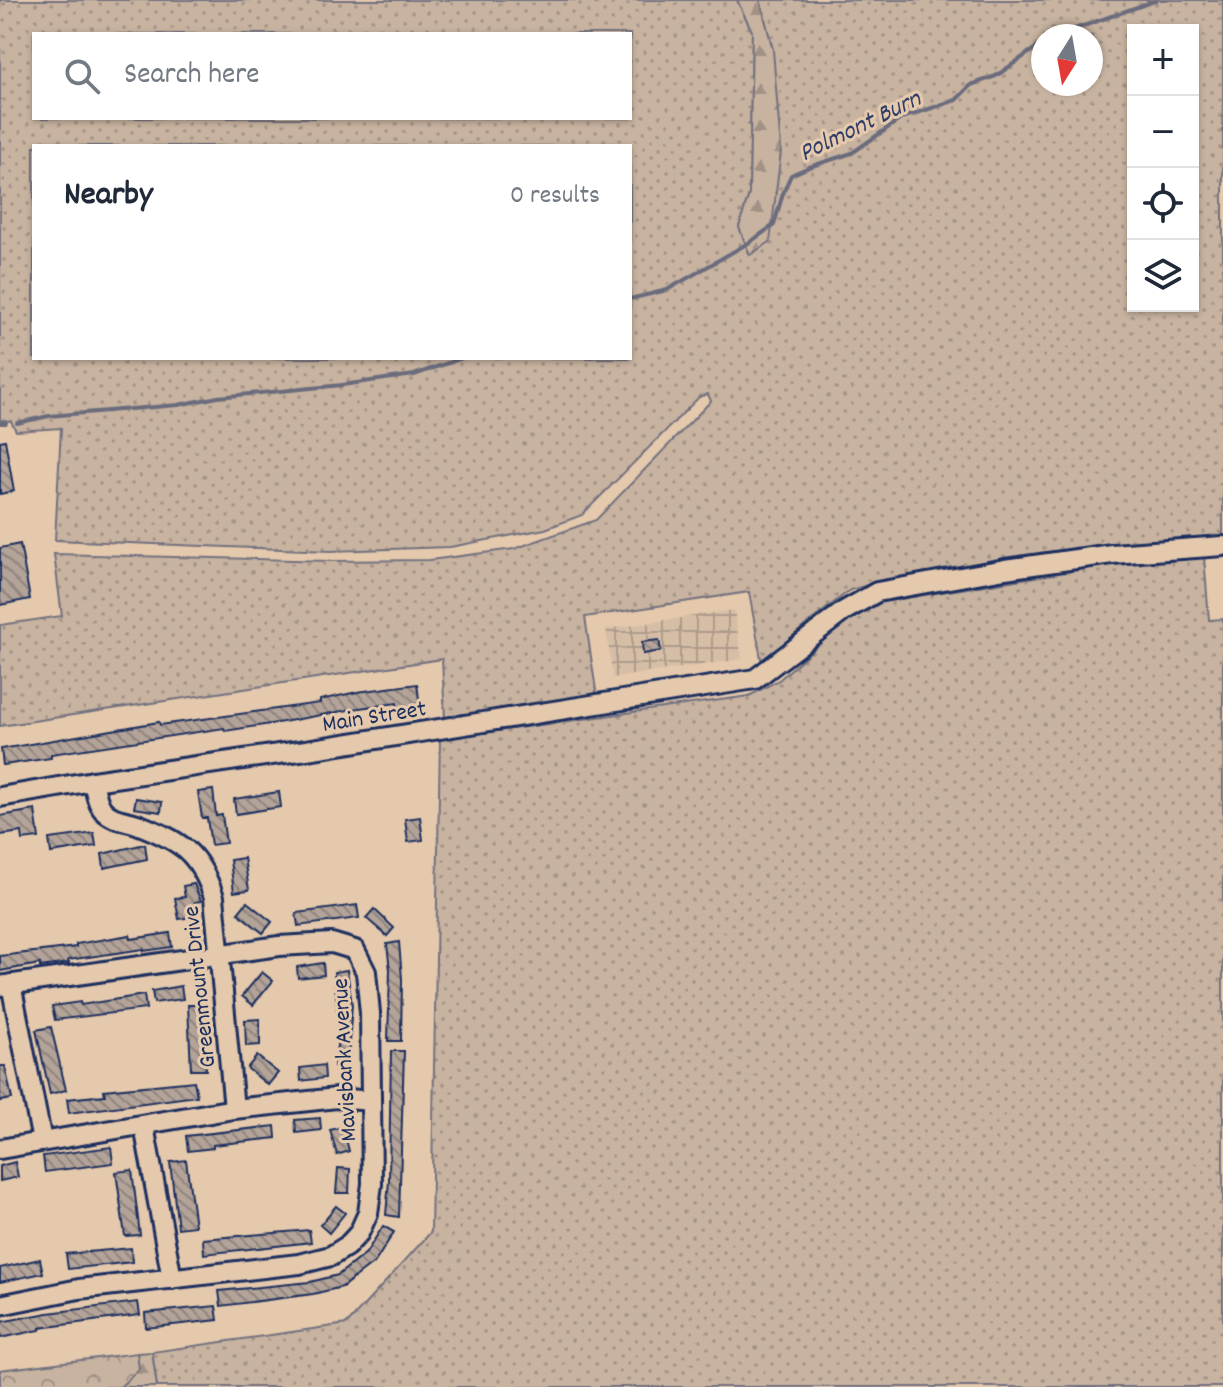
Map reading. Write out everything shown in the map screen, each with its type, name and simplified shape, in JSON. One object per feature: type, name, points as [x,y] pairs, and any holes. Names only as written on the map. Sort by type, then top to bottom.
[{"type":"street","name":"Main Street","points":[[0,797],[755,679],[844,611],[877,592],[1112,554],[1223,546]]},
{"type":"street","name":"Greenmount Drive","points":[[93,781],[101,808],[116,821],[132,822],[170,838],[194,855],[207,875],[214,897],[234,1109]]},
{"type":"street","name":"Mavisbank Avenue","points":[[0,1305],[79,1289],[299,1264],[331,1256],[347,1246],[359,1233],[368,1213],[372,1184],[370,1013],[366,972],[355,950],[332,943],[279,946],[5,985]]},
{"type":"street","points":[[5,985],[42,1141]]},
{"type":"street","points":[[0,1149],[234,1109],[337,1098],[371,1101]]},
{"type":"street","points":[[144,1126],[172,1279]]},
{"type":"shaded area","points":[[734,610],[742,659],[613,678],[606,629]]},
{"type":"green space","points":[[0,0],[737,0],[752,31],[749,194],[739,227],[750,255],[773,50],[760,0],[1223,0],[1223,535],[1099,545],[894,578],[850,590],[762,664],[749,592],[585,617],[597,697],[445,719],[442,659],[0,726],[0,625],[62,616],[54,554],[331,561],[430,560],[514,549],[596,520],[711,401],[708,394],[699,397],[582,515],[545,529],[450,547],[330,551],[55,540],[61,428],[16,431],[11,421],[0,420]]},
{"type":"green space","points":[[737,0],[760,0],[773,50],[781,151],[770,242],[750,255],[739,227],[749,194],[752,31]]},
{"type":"green space","points":[[1204,556],[1209,620],[1223,619],[1223,1387],[157,1387],[152,1352],[347,1324],[431,1232],[440,739],[749,696],[779,680],[849,617],[881,602],[1109,565]]},
{"type":"green space","points":[[152,1352],[157,1387],[120,1387],[139,1369],[137,1353]]},
{"type":"green space","points":[[137,1353],[139,1369],[120,1387],[0,1387],[0,1370]]},
{"type":"building","points":[[5,440],[14,491],[0,494],[0,441]]},
{"type":"building","points":[[20,544],[30,599],[0,605],[0,548]]},
{"type":"building","points":[[659,640],[661,651],[643,654],[642,642]]},
{"type":"building","points":[[417,684],[420,706],[398,709],[397,703],[359,708],[225,731],[224,728],[51,754],[51,758],[3,765],[1,749],[159,722],[160,725],[320,703],[320,700],[357,692]]},
{"type":"building","points":[[213,790],[216,816],[222,815],[226,843],[211,845],[207,818],[202,818],[198,792]]},
{"type":"building","points":[[279,792],[281,807],[236,814],[234,799]]},
{"type":"building","points":[[136,798],[162,802],[161,812],[134,808]]},
{"type":"building","points":[[35,810],[39,838],[23,840],[22,832],[0,835],[0,816]]},
{"type":"building","points":[[420,817],[423,840],[408,842],[405,819]]},
{"type":"building","points":[[94,833],[96,846],[51,853],[49,839]]},
{"type":"building","points":[[145,844],[147,859],[104,868],[102,854]]},
{"type":"building","points":[[244,858],[249,890],[234,892],[230,860]]},
{"type":"building","points":[[194,884],[201,901],[195,902],[197,916],[179,919],[175,898],[185,897],[183,886]]},
{"type":"building","points":[[247,902],[272,922],[263,933],[238,913]]},
{"type":"building","points":[[357,905],[359,918],[298,926],[296,913]]},
{"type":"building","points":[[374,909],[394,928],[387,936],[366,918]]},
{"type":"building","points":[[170,933],[172,947],[0,971],[0,956],[76,947],[76,944],[130,935],[131,939]]},
{"type":"building","points":[[399,942],[401,1041],[388,1041],[390,970],[387,944]]},
{"type":"building","points":[[323,963],[324,975],[298,978],[297,967]]},
{"type":"building","points":[[347,970],[352,1005],[347,1068],[334,1066],[339,1032],[334,972]]},
{"type":"building","points":[[262,972],[273,981],[253,1005],[242,996]]},
{"type":"building","points":[[181,986],[183,999],[154,1003],[152,991]]},
{"type":"building","points":[[144,995],[146,1009],[55,1020],[52,1006],[80,1002],[81,1005]]},
{"type":"building","points":[[188,1005],[203,1005],[206,1070],[191,1070]]},
{"type":"building","points":[[260,1019],[260,1045],[246,1046],[245,1020]]},
{"type":"building","points":[[51,1027],[66,1090],[50,1094],[36,1030]]},
{"type":"building","points":[[391,1051],[404,1051],[399,1217],[386,1215]]},
{"type":"building","points":[[257,1056],[278,1073],[268,1085],[247,1068]]},
{"type":"building","points":[[324,1065],[325,1078],[301,1081],[300,1068]]},
{"type":"building","points":[[0,1066],[5,1066],[12,1099],[0,1101]]},
{"type":"building","points":[[194,1081],[197,1096],[69,1113],[67,1099],[105,1095],[104,1090]]},
{"type":"building","points":[[320,1118],[321,1130],[296,1133],[295,1120]]},
{"type":"building","points":[[275,1126],[276,1138],[188,1151],[186,1136]]},
{"type":"building","points":[[343,1127],[349,1151],[337,1155],[330,1130]]},
{"type":"building","points":[[111,1147],[113,1163],[45,1172],[43,1156]]},
{"type":"building","points":[[186,1160],[195,1226],[178,1228],[170,1162]]},
{"type":"building","points":[[15,1162],[18,1177],[0,1181],[0,1166]]},
{"type":"building","points":[[338,1168],[350,1169],[349,1193],[336,1193]]},
{"type":"building","points":[[132,1170],[140,1235],[125,1236],[116,1172]]},
{"type":"building","points":[[336,1206],[345,1213],[329,1233],[320,1225]]},
{"type":"building","points":[[383,1226],[394,1232],[375,1262],[342,1287],[313,1294],[221,1306],[219,1291],[310,1282],[338,1275],[366,1253]]},
{"type":"building","points":[[309,1230],[311,1242],[204,1254],[203,1239]]},
{"type":"building","points":[[131,1248],[132,1262],[68,1269],[66,1254]]},
{"type":"building","points":[[40,1259],[43,1273],[0,1282],[0,1268]]},
{"type":"building","points":[[138,1302],[140,1315],[40,1328],[0,1338],[0,1322]]},
{"type":"building","points":[[216,1306],[218,1320],[146,1328],[145,1313]]},
{"type":"waterway","name":"Polmont Burn","points":[[1089,24],[1157,0]]},
{"type":"waterway","name":"Polmont Burn","points":[[632,299],[667,290],[774,225],[791,175],[852,153],[902,118],[956,100],[971,85],[996,76],[1031,51]]},
{"type":"waterway","name":"Polmont Burn","points":[[17,423],[49,416],[178,405],[218,397],[414,375],[456,360]]},
{"type":"waterway","name":"Polmont Burn","points":[[0,423],[6,423]]}]
